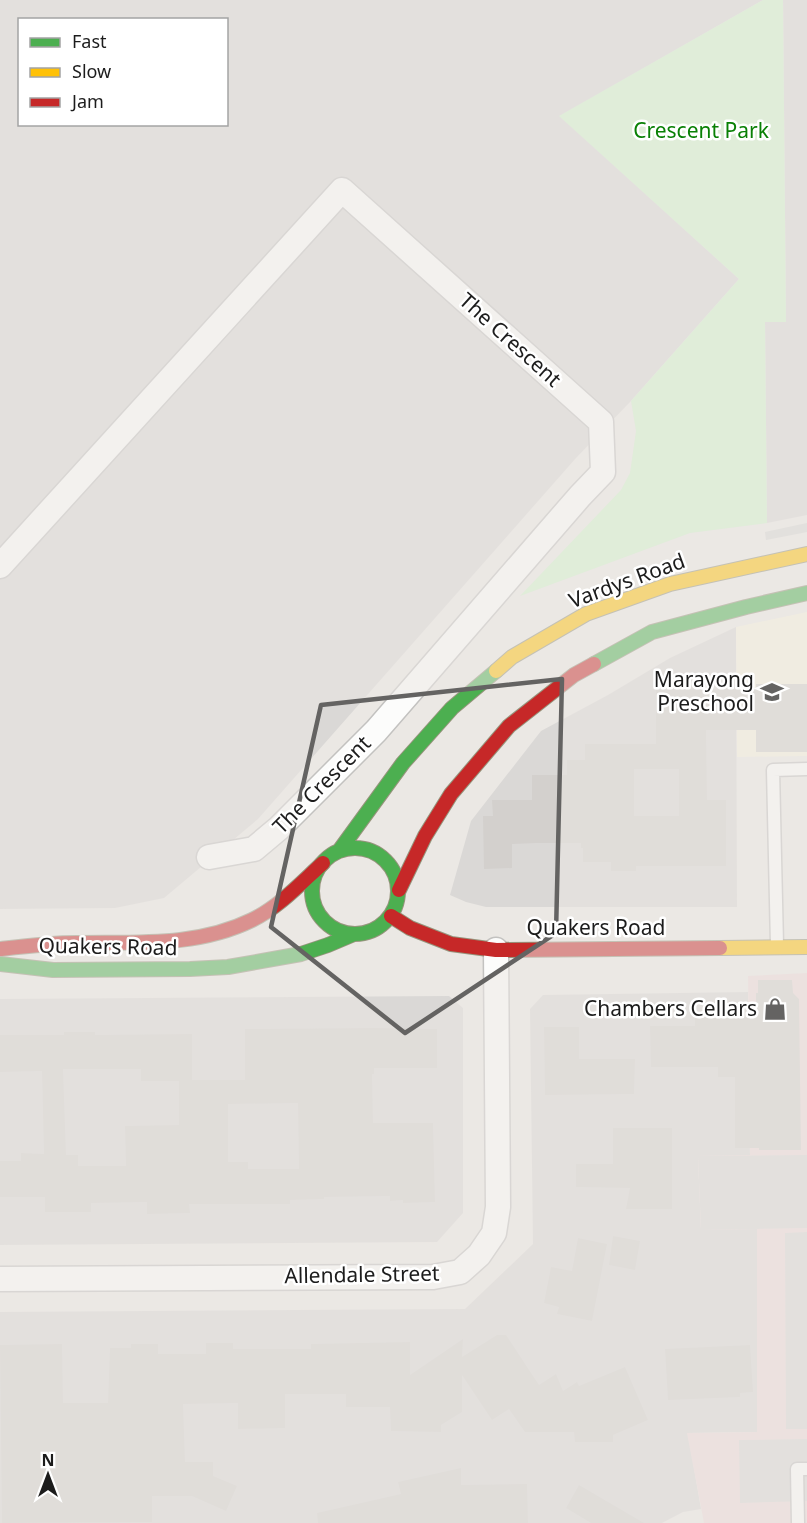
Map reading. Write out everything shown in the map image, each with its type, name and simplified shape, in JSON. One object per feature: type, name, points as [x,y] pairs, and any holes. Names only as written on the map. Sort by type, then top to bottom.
[{"type":"main road","name":"Vardys Road","points":[[339,851],[403,763],[453,708],[512,657],[586,614],[670,584],[807,554]]},
{"type":"main road","points":[[399,890],[396,876],[389,864],[379,855],[353,848],[330,856],[315,874],[312,888],[313,902],[319,915],[328,925],[340,932],[354,934],[368,932],[381,926],[391,916],[397,903],[399,890],[425,836],[451,794],[509,726],[574,675],[652,632],[807,593]]},
{"type":"main road","name":"Quakers Road","points":[[0,949],[53,943],[156,944],[188,941],[224,933],[254,919],[323,863]]},
{"type":"main road","name":"Quakers Road","points":[[391,916],[410,928],[451,944],[496,950],[807,947]]},
{"type":"main road","name":"Quakers Road","points":[[0,964],[53,970],[228,967],[301,954],[354,934]]},
{"type":"street","name":"The Crescent","points":[[0,566],[342,190],[601,422],[603,472],[376,731],[279,828],[254,849],[209,857]]},
{"type":"street","name":"Allendale Street","points":[[0,1279],[433,1276],[460,1272],[479,1255],[494,1233],[498,1207],[496,950]]},
{"type":"lane","points":[[777,947],[773,770],[807,769]]},
{"type":"lane","points":[[798,1523],[797,1469],[807,1468]]},
{"type":"highlighted area","points":[[562,679],[556,933],[405,1033],[271,927],[321,705]]},
{"type":"shaded area","points":[[0,0],[763,0],[560,116],[739,279],[631,401],[576,458],[258,819],[164,898],[115,908],[0,909]]},
{"type":"shaded area","points":[[783,0],[807,0],[807,515],[767,523],[765,322],[786,322]]},
{"type":"shaded area","name":"Marayong Preschool","points":[[807,612],[807,756],[737,757],[736,627]]},
{"type":"shaded area","points":[[736,627],[737,907],[486,907],[450,895],[471,821],[541,731],[670,658]]},
{"type":"shaded area","points":[[807,973],[807,1523],[704,1523],[687,1433],[757,1432],[757,1229],[701,1230],[698,1156],[750,1155],[748,976]]},
{"type":"shaded area","points":[[748,992],[750,1156],[698,1156],[701,1229],[757,1229],[757,1432],[688,1433],[701,1509],[683,1512],[662,1523],[0,1523],[0,1312],[465,1309],[533,1244],[530,1009],[543,995]]},
{"type":"shaded area","points":[[449,996],[463,1008],[463,1213],[437,1242],[0,1245],[0,999]]},
{"type":"shaded area","points":[[807,1155],[807,1228],[701,1230],[698,1156]]},
{"type":"shaded area","points":[[807,1232],[807,1429],[786,1429],[785,1233]]},
{"type":"shaded area","points":[[807,1439],[807,1501],[740,1503],[739,1440]]},
{"type":"green space","name":"Crescent Park","points":[[763,0],[783,0],[786,322],[765,322],[767,523],[690,533],[520,596],[621,490],[630,473],[636,431],[631,401],[739,279],[559,116]]},
{"type":"pier","points":[[807,523],[807,532],[766,540],[765,532]]},
{"type":"building","points":[[756,684],[807,684],[807,752],[756,752],[756,730],[706,730],[707,800],[726,800],[726,866],[636,866],[636,871],[611,871],[611,862],[583,862],[581,843],[536,843],[512,844],[512,868],[484,869],[483,816],[493,816],[492,800],[532,800],[532,775],[567,775],[567,760],[585,760],[585,744],[656,744],[656,690],[756,689]],"holes":[[[634,769],[679,769],[679,816],[634,816]]]},
{"type":"building","points":[[758,980],[792,980],[793,993],[799,999],[801,1150],[735,1148],[735,1077],[718,1077],[718,1067],[651,1067],[650,1026],[695,1026],[695,1015],[756,1014]]},
{"type":"building","points":[[544,1027],[579,1027],[579,1059],[635,1059],[634,1094],[545,1095]]},
{"type":"building","points":[[245,1029],[437,1029],[437,1068],[374,1068],[374,1074],[372,1074],[373,1123],[433,1123],[435,1202],[403,1203],[403,1200],[390,1201],[390,1196],[324,1197],[324,1199],[290,1200],[290,1204],[189,1204],[190,1213],[147,1214],[147,1202],[91,1203],[91,1212],[45,1212],[45,1197],[0,1197],[0,1161],[21,1161],[21,1153],[44,1154],[42,1071],[0,1072],[0,1035],[64,1035],[64,1032],[95,1032],[95,1035],[192,1034],[192,1080],[245,1080]],"holes":[[[63,1069],[141,1069],[141,1081],[179,1081],[179,1125],[125,1126],[126,1166],[78,1166],[78,1155],[66,1155]],[[298,1103],[299,1169],[248,1169],[248,1162],[228,1162],[228,1104]]]},
{"type":"building","points":[[613,1128],[672,1128],[672,1209],[626,1209],[630,1188],[576,1187],[576,1164],[613,1164]]},
{"type":"building","points":[[613,1236],[640,1241],[635,1270],[609,1265]]},
{"type":"building","points":[[578,1238],[607,1244],[592,1321],[557,1314],[559,1307],[544,1303],[551,1267],[572,1271]]},
{"type":"building","points":[[497,1335],[506,1335],[539,1385],[556,1374],[563,1391],[577,1382],[579,1386],[625,1367],[648,1420],[613,1435],[613,1442],[575,1442],[574,1432],[525,1432],[509,1409],[492,1420],[462,1375],[462,1412],[441,1425],[441,1432],[391,1431],[390,1407],[346,1407],[346,1394],[285,1394],[285,1428],[238,1429],[238,1403],[183,1404],[185,1462],[213,1462],[213,1476],[237,1486],[226,1511],[192,1496],[152,1496],[152,1522],[2,1523],[0,1345],[62,1344],[63,1403],[108,1403],[110,1348],[131,1348],[131,1344],[158,1344],[158,1354],[206,1354],[206,1343],[233,1343],[233,1349],[311,1349],[311,1344],[410,1342],[410,1375],[463,1339],[462,1357]]},
{"type":"building","points":[[750,1345],[753,1392],[740,1393],[740,1397],[668,1400],[665,1349]]},
{"type":"building","points":[[461,1468],[461,1485],[527,1484],[528,1523],[318,1523],[317,1513],[401,1494],[398,1482]]},
{"type":"building","points":[[579,1485],[644,1523],[591,1523],[566,1508]]},
{"type":"traffic: fast","points":[[594,664],[652,632],[807,593]]},
{"type":"traffic: fast","points":[[339,851],[403,763],[452,708],[496,671]]},
{"type":"traffic: fast","points":[[355,848],[379,855],[391,867],[398,891],[391,915],[379,927],[355,934],[331,927],[319,915],[312,891],[319,867],[331,855],[355,848]]},
{"type":"traffic: fast","points":[[0,964],[53,970],[228,967],[301,954],[354,934]]},
{"type":"traffic: slow","points":[[496,671],[512,657],[586,614],[670,584],[807,554]]},
{"type":"traffic: slow","points":[[720,948],[807,947]]},
{"type":"traffic: jam","points":[[399,890],[425,836],[451,794],[509,726],[574,675],[594,664]]},
{"type":"traffic: jam","points":[[0,949],[58,944],[166,941],[210,935],[231,929],[262,915],[323,863]]},
{"type":"traffic: jam","points":[[391,916],[410,928],[451,944],[496,950],[720,948]]},
{"type":"place","name":"Marayong Preschool","points":[[772,692]]},
{"type":"place","name":"Chambers Cellars","points":[[775,1009]]}]
